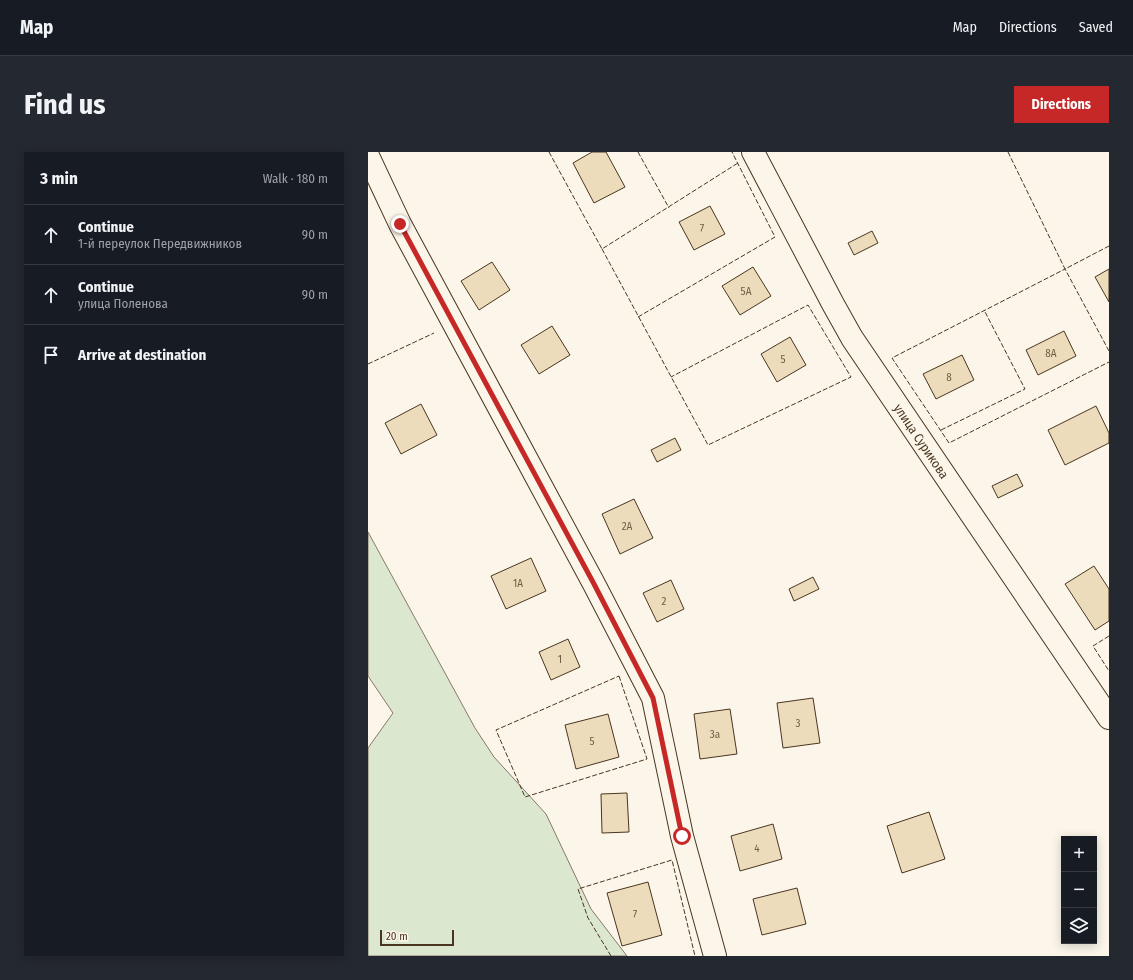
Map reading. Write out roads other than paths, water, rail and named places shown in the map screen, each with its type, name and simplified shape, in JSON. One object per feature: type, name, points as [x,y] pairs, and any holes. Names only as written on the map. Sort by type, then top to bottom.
[{"type":"street","name":"улица Сурикова","points":[[753,152],[852,338],[1109,718]]},
{"type":"street","points":[[368,156],[400,224],[620,632],[653,698],[682,836],[715,956]]}]
